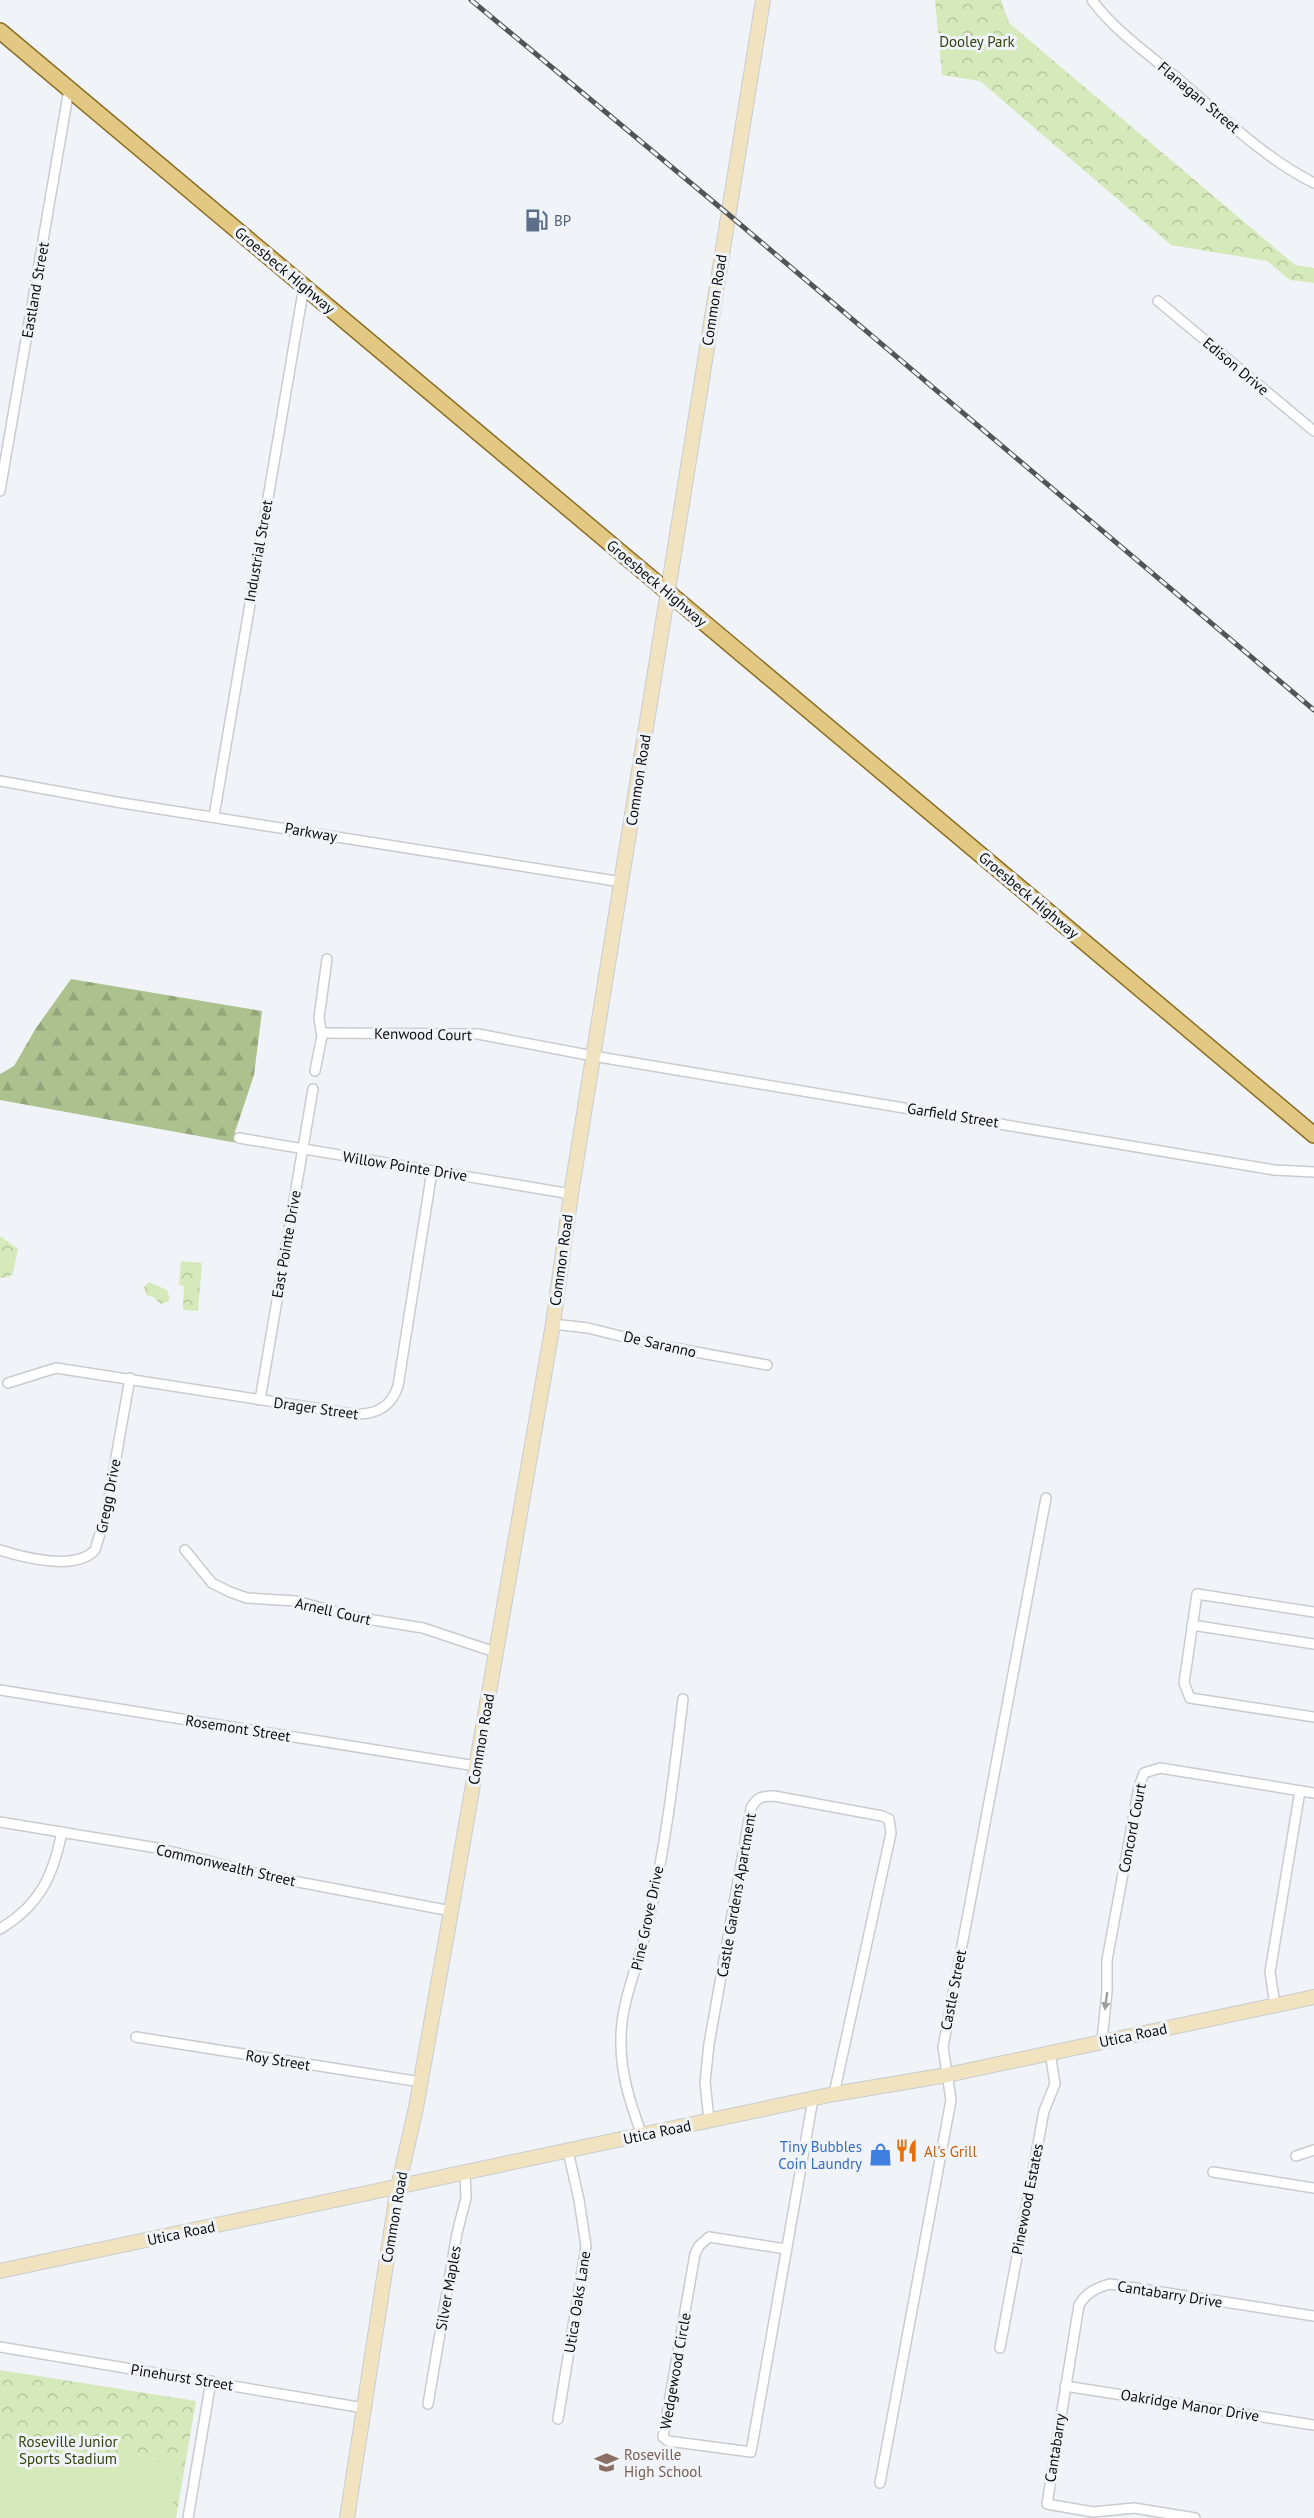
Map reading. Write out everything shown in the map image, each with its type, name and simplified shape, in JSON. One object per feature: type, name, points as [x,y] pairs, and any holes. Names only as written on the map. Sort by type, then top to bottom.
[{"type":"main road","name":"Groesbeck Highway","points":[[0,31],[1314,1135]]},
{"type":"street","name":"Common Road","points":[[347,2518],[398,2187],[421,2082],[452,1911],[553,1324],[571,1194],[763,0]]},
{"type":"street","name":"Flanagan Street","points":[[1092,0],[1116,27],[1256,144],[1286,167],[1314,183]]},
{"type":"street","name":"Eastland Street","points":[[0,491],[69,89]]},
{"type":"street","name":"Industrial Street","points":[[213,816],[303,286]]},
{"type":"street","name":"Edison Drive","points":[[1158,301],[1314,430]]},
{"type":"street","name":"Parkway","points":[[0,781],[622,882]]},
{"type":"street","points":[[315,1071],[322,1033],[319,1018],[327,959]]},
{"type":"street","name":"Kenwood Court","points":[[322,1033],[478,1034],[593,1056]]},
{"type":"street","name":"Garfield Street","points":[[593,1056],[1274,1170],[1314,1172]]},
{"type":"street","name":"East Pointe Drive","points":[[260,1400],[313,1089]]},
{"type":"street","name":"Willow Pointe Drive","points":[[239,1138],[571,1194]]},
{"type":"street","name":"Drager Street","points":[[8,1383],[56,1368],[260,1400],[360,1414],[374,1413],[390,1402],[398,1386],[432,1170]]},
{"type":"street","name":"De Saranno","points":[[553,1324],[588,1328],[652,1344],[767,1365]]},
{"type":"street","name":"Gregg Drive","points":[[0,1550],[67,1563],[79,1561],[95,1550],[106,1514],[130,1378]]},
{"type":"street","name":"Castle Street","points":[[880,2483],[951,2100],[943,2047],[1046,1498]]},
{"type":"street","name":"Arnell Court","points":[[185,1550],[212,1583],[230,1592],[254,1599],[296,1601],[355,1617],[423,1628],[495,1652]]},
{"type":"street","points":[[1314,1612],[1197,1594],[1184,1683],[1190,1698],[1314,1717]]},
{"type":"street","points":[[1192,1625],[1314,1644]]},
{"type":"street","name":"Rosemont Street","points":[[0,1690],[476,1766]]},
{"type":"street","name":"Pine Grove Drive","points":[[642,2135],[628,2098],[621,2037],[623,2019],[648,1926],[667,1825],[683,1698]]},
{"type":"street","name":"Concord Court","points":[[1102,2041],[1107,1991],[1107,1960],[1139,1787],[1144,1773],[1160,1768],[1314,1793]]},
{"type":"street","points":[[1275,2005],[1270,1972],[1300,1791]]},
{"type":"street","name":"Castle Gardens Apartment","points":[[709,2120],[705,2082],[709,2044],[751,1808],[762,1796],[774,1796],[882,1816],[888,1819],[891,1825],[834,2094]]},
{"type":"street","name":"Commonwealth Street","points":[[0,1822],[157,1848],[267,1876],[452,1911]]},
{"type":"street","points":[[0,1929],[14,1920],[41,1892],[56,1861],[62,1832]]},
{"type":"street","name":"Utica Road","points":[[0,2271],[813,2098],[947,2074],[1314,1997]]},
{"type":"street","name":"Roy Street","points":[[136,2037],[421,2082]]},
{"type":"street","name":"Pinewood Estates","points":[[1000,2348],[1044,2111],[1054,2091],[1050,2052]]},
{"type":"street","name":"Wedgewood Circle","points":[[786,2249],[709,2237],[699,2246],[695,2254],[663,2437],[668,2441],[751,2452],[813,2098]]},
{"type":"street","points":[[1296,2156],[1314,2150]]},
{"type":"street","name":"Utica Oaks Lane","points":[[558,2419],[586,2246],[568,2151]]},
{"type":"street","points":[[1213,2172],[1314,2188]]},
{"type":"street","name":"Silver Maples","points":[[428,2404],[458,2234],[466,2204],[465,2173]]},
{"type":"street","name":"Cantabarry Drive","points":[[1065,2386],[1079,2304],[1084,2296],[1095,2288],[1110,2284],[1314,2316]]},
{"type":"street","name":"Pinehurst Street","points":[[0,2347],[364,2408]]},
{"type":"street","points":[[188,2518],[211,2381]]},
{"type":"street","name":"Oakridge Manor Drive","points":[[1065,2386],[1314,2425]]},
{"type":"street","name":"Cantabarry","points":[[1065,2386],[1047,2504],[1093,2512],[1134,2508],[1195,2518]]},
{"type":"green space","name":"Dooley Park","points":[[935,0],[1001,0],[1009,23],[1295,265],[1314,268],[1314,283],[1290,280],[1267,261],[1171,245],[980,81],[942,75]]},
{"type":"green space","points":[[71,979],[262,1011],[254,1075],[235,1132],[237,1143],[0,1100],[0,1074],[14,1066],[36,1028]]},
{"type":"green space","points":[[0,1236],[18,1249],[13,1273],[9,1277],[0,1278]]},
{"type":"green space","points":[[181,1261],[202,1263],[198,1311],[183,1310],[184,1286],[179,1285]]},
{"type":"green space","points":[[149,1282],[167,1290],[170,1299],[161,1304],[153,1297],[146,1295],[144,1287]]},
{"type":"green space","name":"Roseville Junior Sports Stadium","points":[[0,2370],[196,2401],[176,2518],[0,2518]]},
{"type":"green space","points":[[0,2444],[64,2455],[66,2448],[169,2463],[177,2477],[170,2518],[0,2518]]},
{"type":"railway","points":[[471,0],[728,214],[1314,710]]},
{"type":"place","name":"BP","points":[[536,220]]},
{"type":"place","name":"Al's Grill","points":[[906,2151]]},
{"type":"place","name":"Tiny Bubbles Coin Laundry","points":[[880,2155]]},
{"type":"place","name":"Roseville High School","points":[[606,2463]]}]
